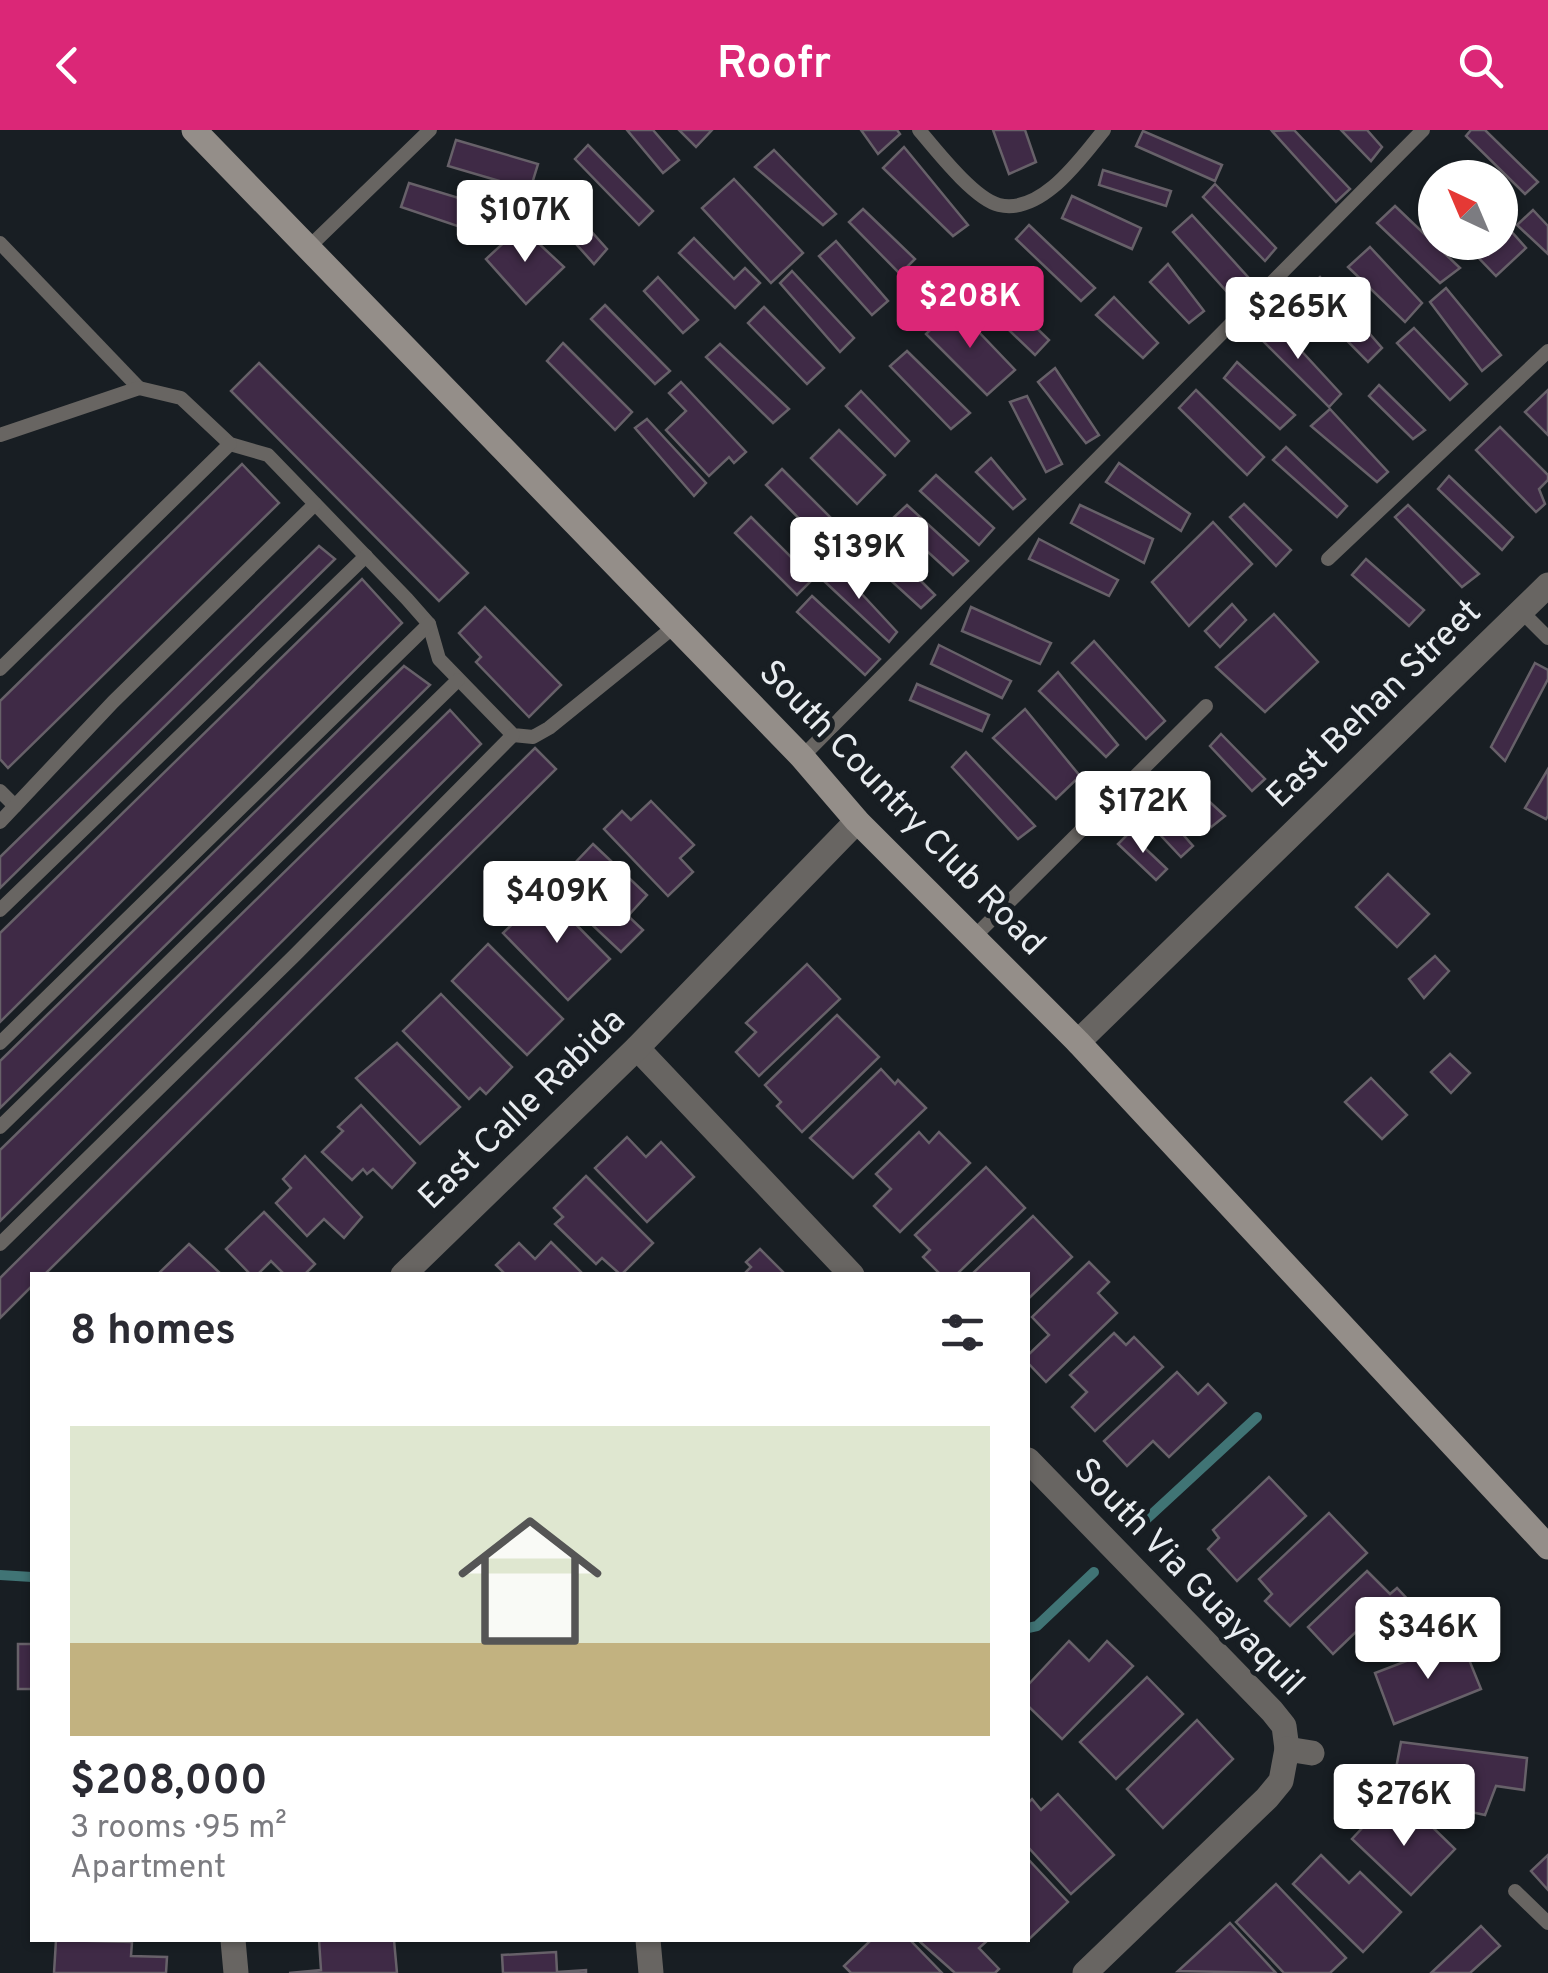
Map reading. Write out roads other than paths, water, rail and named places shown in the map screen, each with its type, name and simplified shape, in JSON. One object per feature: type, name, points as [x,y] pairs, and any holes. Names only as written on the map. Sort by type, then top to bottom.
[{"type":"street","name":"South Country Club Road","points":[[194,130],[802,757],[858,821],[1078,1042],[1548,1546]]},
{"type":"street","name":"East Behan Street","points":[[1078,1042],[1548,585]]},
{"type":"street","name":"East Calle Rabida","points":[[407,1272],[637,1048],[858,821]]},
{"type":"street","points":[[637,1048],[849,1272]]},
{"type":"street","name":"South Via Guayaquil","points":[[1030,1462],[1272,1711],[1299,1751],[1267,1798],[1085,1973]]},
{"type":"street","points":[[233,1942],[236,1973]]},
{"type":"street","points":[[648,1942],[651,1973]]},
{"type":"lane","points":[[309,247],[430,130]]},
{"type":"lane","points":[[919,130],[968,185],[1000,205],[1030,202],[1060,182],[1104,130]]},
{"type":"lane","points":[[802,757],[1423,130]]},
{"type":"lane","points":[[0,244],[139,388]]},
{"type":"lane","points":[[1328,558],[1548,351]]},
{"type":"lane","points":[[0,435],[139,388],[181,398],[230,444],[268,455],[429,624],[438,659],[513,735],[533,737],[548,728],[675,626]]},
{"type":"lane","points":[[0,669],[230,444]]},
{"type":"lane","points":[[0,822],[113,702],[315,504]]},
{"type":"lane","points":[[0,910],[366,556]]},
{"type":"lane","points":[[1522,611],[1548,638]]},
{"type":"lane","points":[[0,1042],[429,624]]},
{"type":"lane","points":[[0,1127],[458,680]]},
{"type":"lane","points":[[974,937],[1206,706]]},
{"type":"lane","points":[[0,1244],[513,735]]},
{"type":"lane","points":[[0,790],[15,806]]},
{"type":"lane","points":[[1515,1891],[1548,1923]]},
{"type":"waterway","points":[[1138,1527],[1257,1417]]},
{"type":"waterway","points":[[1030,1628],[1037,1626],[1094,1572]]},
{"type":"waterway","points":[[0,1575],[30,1577]]}]
